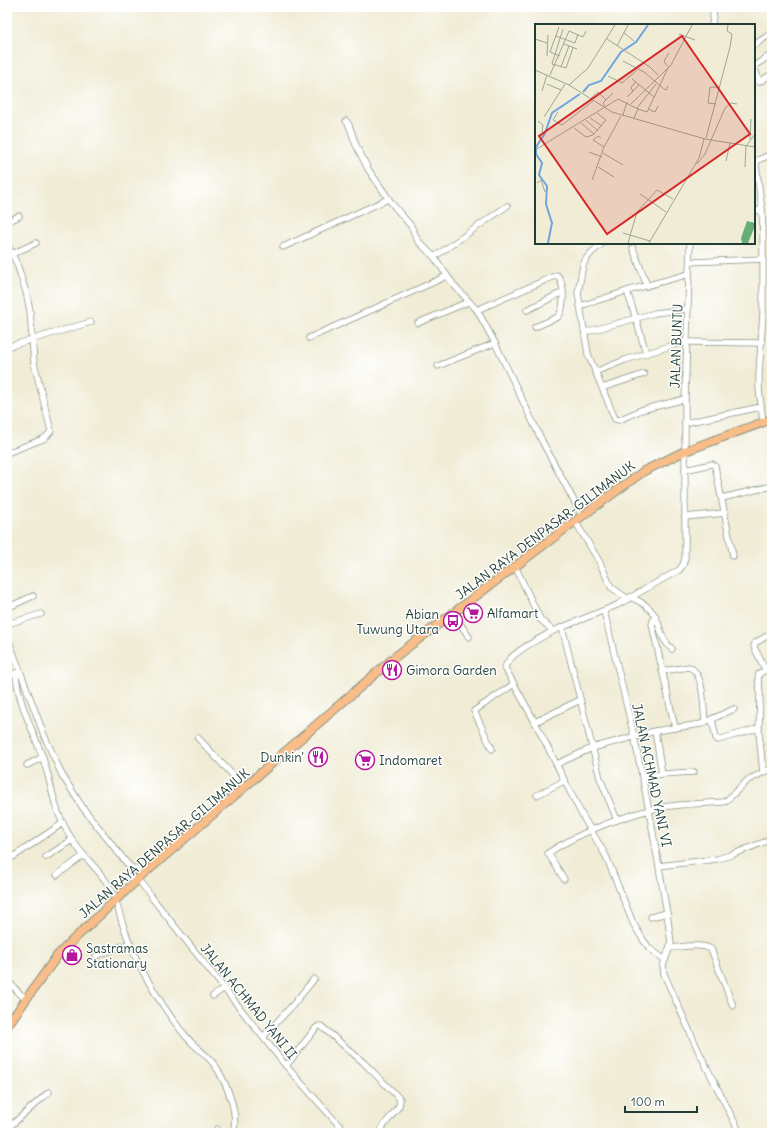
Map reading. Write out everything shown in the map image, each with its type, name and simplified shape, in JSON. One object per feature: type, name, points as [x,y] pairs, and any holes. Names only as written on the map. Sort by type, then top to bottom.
[{"type":"highway","name":"JALAN RAYA DENPASAR-GILIMANUK","points":[[7,1026],[57,956],[92,922],[139,879],[396,656],[578,518],[644,471],[685,451],[772,419]]},
{"type":"street","points":[[712,24],[714,7]]},
{"type":"street","points":[[755,44],[772,33]]},
{"type":"street","points":[[755,65],[772,54]]},
{"type":"street","points":[[755,69],[759,82],[772,74]]},
{"type":"street","points":[[346,121],[368,168],[388,199],[411,226],[418,241],[434,257],[468,302],[477,310],[495,343],[611,587],[627,599],[642,602],[649,608],[664,639],[672,649]]},
{"type":"street","points":[[763,422],[759,374],[764,313],[762,210],[756,164],[758,160],[772,154]]},
{"type":"street","points":[[283,247],[388,199]]},
{"type":"street","points":[[434,257],[507,206]]},
{"type":"street","points":[[755,211],[762,210]]},
{"type":"street","points":[[7,222],[19,216]]},
{"type":"street","points":[[12,254],[36,242]]},
{"type":"street","points":[[7,244],[17,264],[26,292],[30,311],[34,363],[50,428],[49,434],[43,439],[7,453]]},
{"type":"street","points":[[602,244],[588,255],[583,265],[578,293],[586,332],[588,354],[615,419],[617,421],[641,410],[685,399]]},
{"type":"street","name":"JALAN BUNTU","points":[[685,451],[686,341],[690,244]]},
{"type":"street","points":[[633,248],[646,286]]},
{"type":"street","points":[[690,262],[763,259]]},
{"type":"street","points":[[580,306],[626,291],[689,274]]},
{"type":"street","points":[[477,310],[556,275],[559,277],[563,292],[560,316],[535,327]]},
{"type":"street","points":[[309,338],[447,276]]},
{"type":"street","points":[[626,291],[646,353]]},
{"type":"street","points":[[527,310],[563,292]]},
{"type":"street","points":[[418,323],[468,302]]},
{"type":"street","points":[[586,332],[655,313],[688,309]]},
{"type":"street","points":[[7,348],[91,322]]},
{"type":"street","points":[[595,372],[646,353],[686,341],[762,343]]},
{"type":"street","points":[[438,366],[495,343]]},
{"type":"street","points":[[602,388],[644,374]]},
{"type":"street","points":[[685,423],[761,407]]},
{"type":"street","points":[[665,960],[649,948],[633,923],[606,856],[564,781],[557,764],[505,667],[509,660],[521,650],[552,631],[604,611],[679,570],[683,565],[685,558],[685,451]]},
{"type":"street","points":[[685,470],[712,464],[714,465],[733,556]]},
{"type":"street","points":[[722,498],[772,486]]},
{"type":"street","points":[[685,517],[725,513]]},
{"type":"street","points":[[514,566],[540,619],[552,631]]},
{"type":"street","points":[[7,608],[33,596]]},
{"type":"street","name":"JALAN ACHMAD YANI VI","points":[[604,611],[634,736],[667,913],[671,939],[670,948],[663,970],[699,1052],[740,1133]]},
{"type":"street","points":[[453,613],[469,637]]},
{"type":"street","points":[[7,624],[41,614]]},
{"type":"street","points":[[654,618],[652,624],[675,728]]},
{"type":"street","points":[[562,627],[600,778],[617,820]]},
{"type":"street","points":[[763,772],[759,728],[760,693],[758,674],[765,669],[754,647],[755,643],[772,633]]},
{"type":"street","points":[[7,636],[18,672],[62,775],[83,808],[129,866],[136,871],[139,879]]},
{"type":"street","points":[[662,671],[689,667],[696,671],[700,678],[702,688],[705,722]]},
{"type":"street","points":[[7,676],[18,672]]},
{"type":"street","points":[[18,672],[17,684],[43,757],[55,805],[63,823],[72,840],[105,880],[112,891],[122,924],[138,963],[156,995],[187,1037],[217,1067],[231,1102],[235,1118],[233,1133]]},
{"type":"street","points":[[492,750],[474,711],[514,684]]},
{"type":"street","points":[[535,722],[580,700]]},
{"type":"street","points":[[557,764],[592,748],[655,731],[705,722],[734,709]]},
{"type":"street","points":[[712,719],[716,738],[718,740],[759,728]]},
{"type":"street","points":[[33,732],[42,729]]},
{"type":"street","points":[[655,731],[662,774]]},
{"type":"street","points":[[198,738],[245,788]]},
{"type":"street","points":[[27,765],[43,757]]},
{"type":"street","points":[[564,879],[548,853],[591,831],[617,820],[649,810],[671,806],[723,802],[748,780],[772,768]]},
{"type":"street","points":[[642,777],[694,772]]},
{"type":"street","points":[[537,795],[564,781]]},
{"type":"street","points":[[13,857],[63,823]]},
{"type":"street","points":[[659,866],[717,859],[772,838]]},
{"type":"street","points":[[46,857],[72,840]]},
{"type":"street","points":[[57,875],[84,856]]},
{"type":"street","points":[[129,866],[132,876],[139,879]]},
{"type":"street","name":"JALAN ACHMAD YANI II","points":[[139,879],[153,899],[286,1066],[346,1133]]},
{"type":"street","points":[[651,916],[667,913]]},
{"type":"street","points":[[96,956],[130,944]]},
{"type":"street","points":[[670,948],[690,946],[706,947],[711,949],[734,1006]]},
{"type":"street","points":[[263,1037],[290,1009],[314,979]]},
{"type":"street","points":[[7,980],[25,1000]]},
{"type":"street","points":[[213,996],[224,988]]},
{"type":"street","points":[[286,1066],[316,1028],[321,1026],[363,1062],[400,1099],[399,1106],[378,1133]]},
{"type":"street","points":[[7,1129],[49,1092]]},
{"type":"waterway","points":[[770,7],[772,25]]},
{"type":"place","name":"Alfamart","points":[[473,613]]},
{"type":"place","name":"Abian Tuwung Utara","points":[[453,621]]},
{"type":"place","name":"Gimora Garden","points":[[392,670]]},
{"type":"place","name":"Dunkin'","points":[[318,757]]},
{"type":"place","name":"Indomaret","points":[[365,760]]},
{"type":"place","name":"Sastramas Stationary","points":[[72,955]]}]
